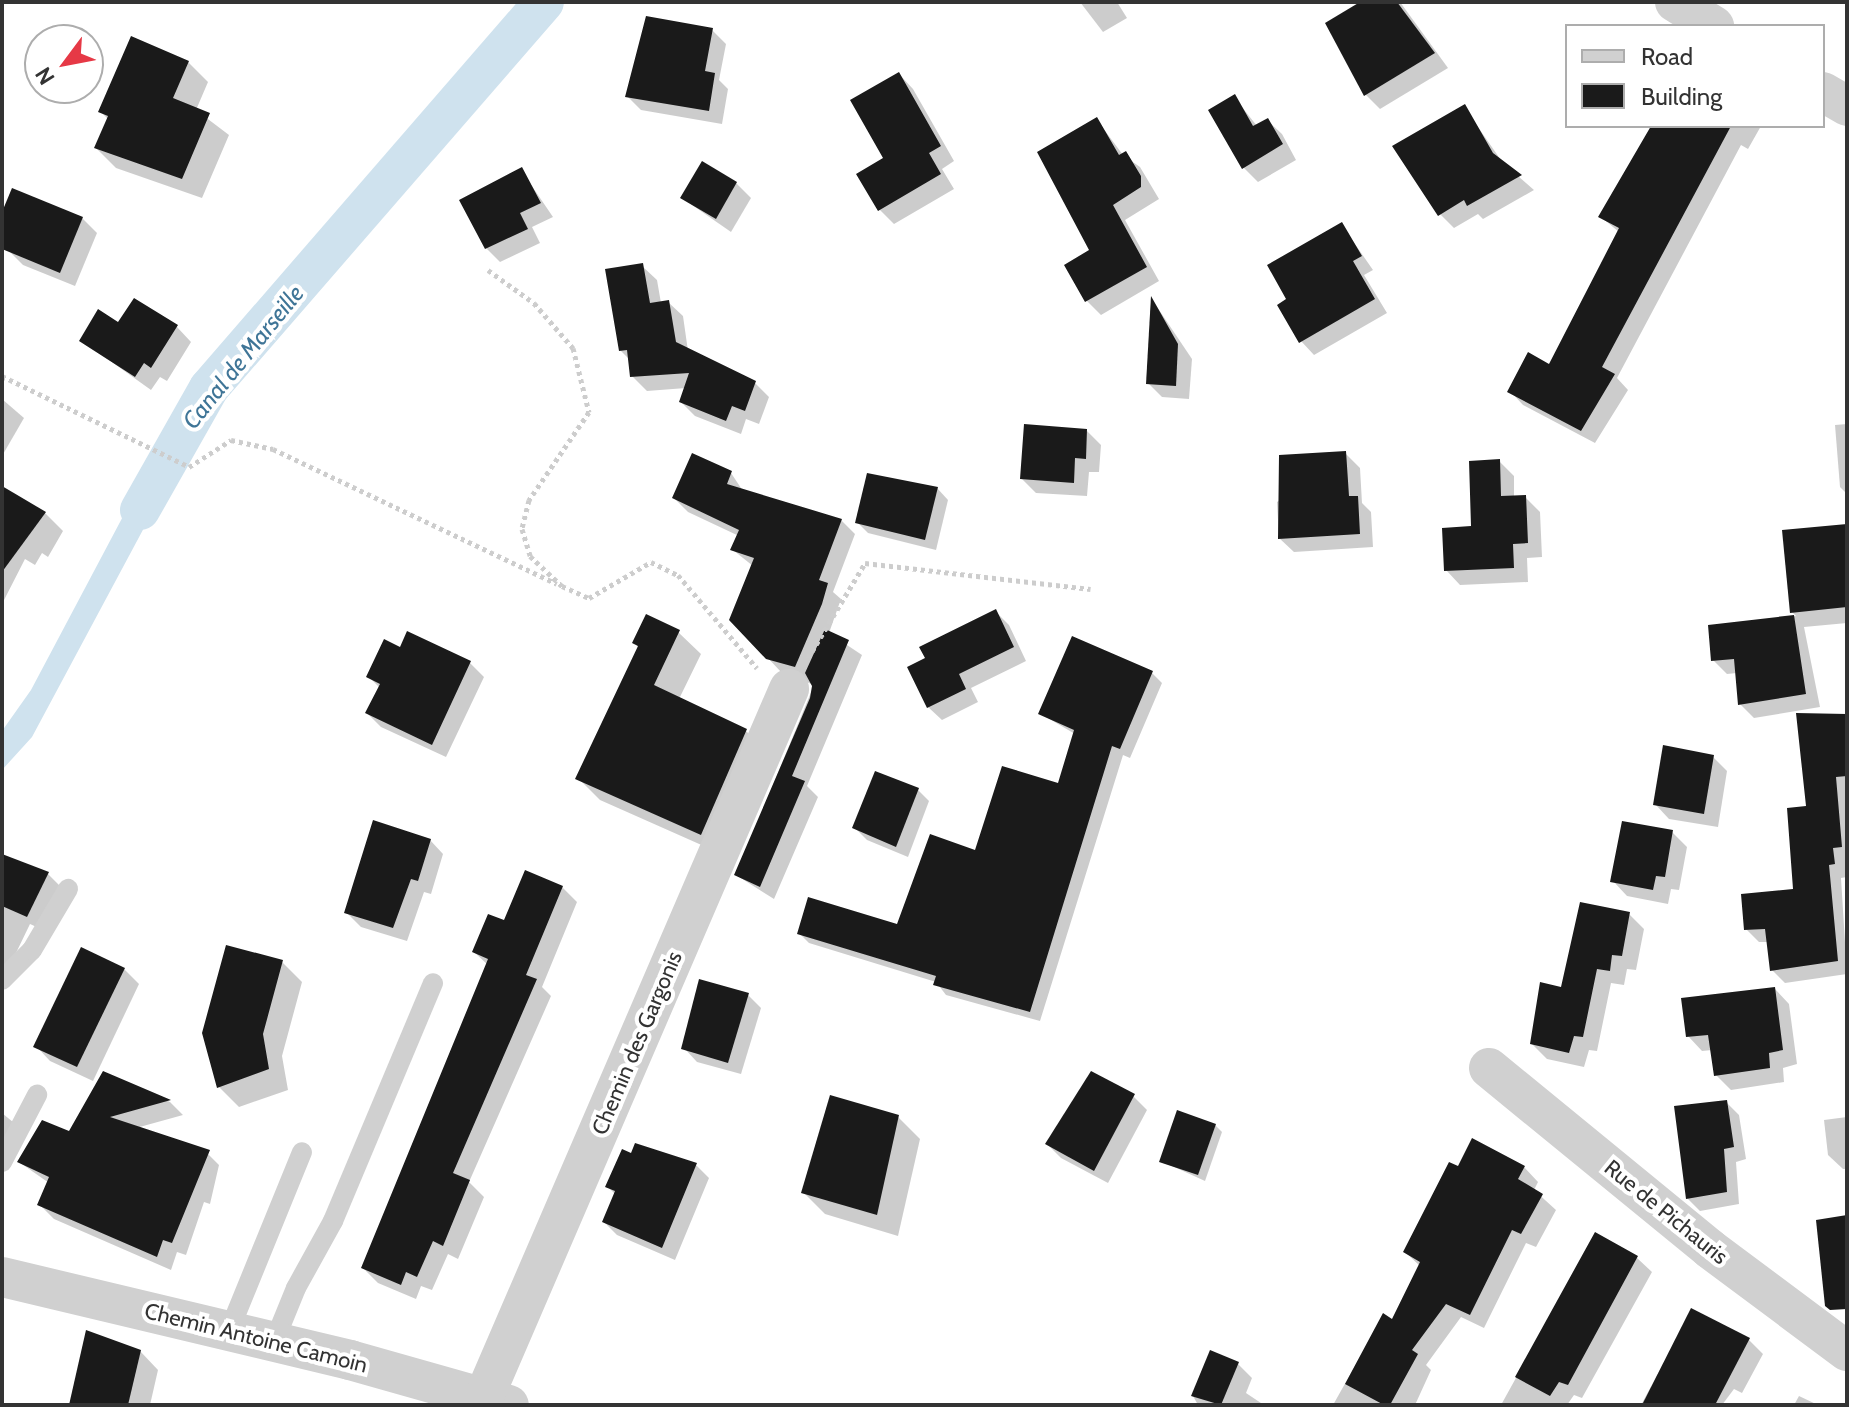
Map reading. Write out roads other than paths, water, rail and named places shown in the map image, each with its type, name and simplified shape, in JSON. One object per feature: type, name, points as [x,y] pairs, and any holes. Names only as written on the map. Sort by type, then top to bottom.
[{"type":"street","points":[[1675,2],[1711,24]]},
{"type":"street","name":"Chemin des Gargonis","points":[[497,1401],[789,689]]},
{"type":"street","name":"Rue de Pichauris","points":[[1489,1068],[1710,1249],[1847,1351]]},
{"type":"street","name":"Chemin Antoine Camoin","points":[[2,1277],[274,1342],[497,1401]]},
{"type":"lane","points":[[2,980],[32,950],[68,889]]},
{"type":"lane","points":[[274,1342],[296,1288],[333,1221],[433,983]]},
{"type":"lane","points":[[2,1162],[37,1095]]},
{"type":"lane","points":[[229,1331],[302,1152]]},
{"type":"water","points":[[155,456],[175,470],[32,737],[2,770],[2,731],[31,690]]},
{"type":"waterway","name":"Canal de Marseille","points":[[140,510],[209,388],[544,2]]}]
